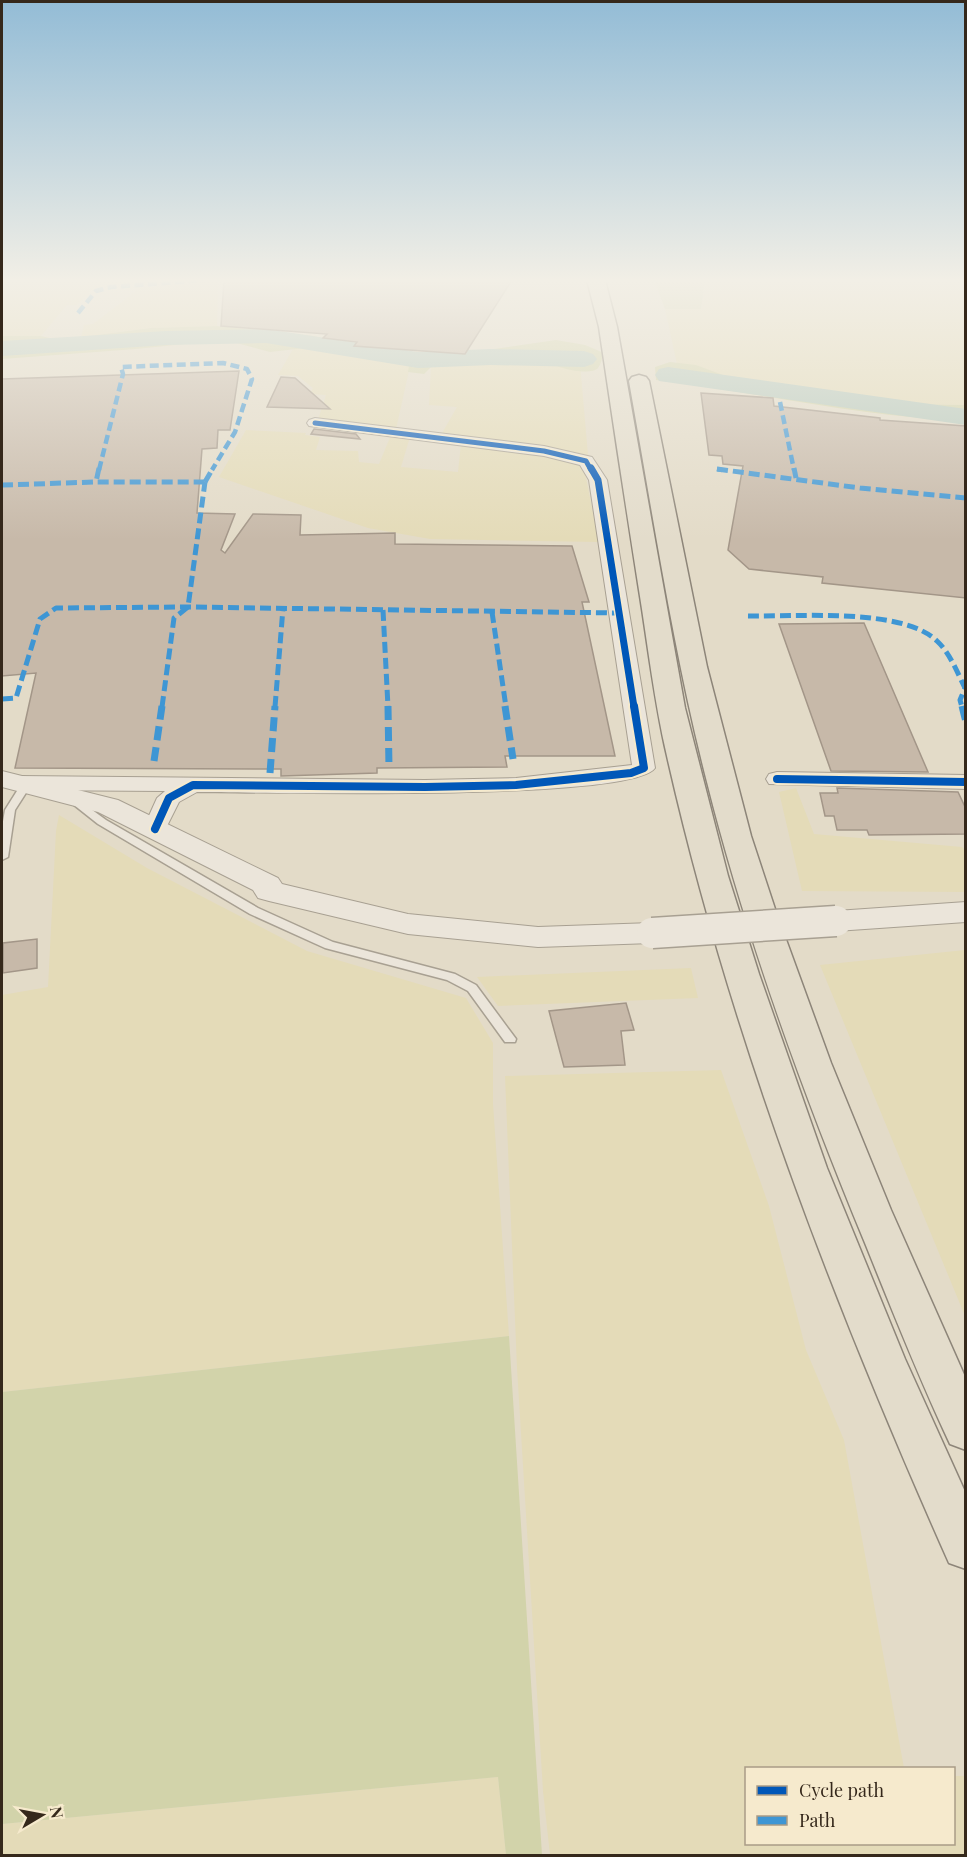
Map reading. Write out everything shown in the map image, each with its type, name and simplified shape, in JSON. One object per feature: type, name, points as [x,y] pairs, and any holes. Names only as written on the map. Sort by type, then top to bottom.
[{"type":"main road","points":[[614,367],[666,682],[685,773],[716,890],[753,1013],[794,1134],[850,1282],[966,1547]]},
{"type":"main road","points":[[636,367],[688,640],[736,835],[773,953],[819,1082],[864,1198],[966,1430]]},
{"type":"street","points":[[16,782],[425,787],[516,785],[631,773],[644,768],[598,480],[586,461],[544,451],[315,423]]},
{"type":"street","points":[[777,779],[966,782]]},
{"type":"street","points":[[16,782],[108,806],[267,885],[269,891],[408,924],[538,937],[652,933],[966,912]]},
{"type":"street","points":[[155,829],[169,798],[193,785]]},
{"type":"lane","points":[[2,857],[16,782]]},
{"type":"lane","points":[[69,796],[102,822],[254,911],[329,945],[451,977],[472,988],[510,1039]]},
{"type":"shaded area","points":[[283,367],[410,367],[396,429],[318,420],[326,395],[310,394],[313,388],[298,376],[278,375]]},
{"type":"shaded area","points":[[431,367],[580,367],[588,455],[441,435],[457,407],[429,405]]},
{"type":"shaded area","points":[[677,367],[965,367],[965,405],[891,404],[678,369]]},
{"type":"shaded area","points":[[246,430],[306,433],[305,435],[320,437],[316,450],[358,451],[359,462],[379,464],[391,435],[410,437],[401,467],[458,472],[461,444],[583,463],[599,542],[430,539],[368,528],[219,477]]},
{"type":"shaded area","points":[[796,788],[814,834],[962,847],[965,850],[965,892],[802,891],[779,792]]},
{"type":"shaded area","points":[[59,815],[147,868],[307,951],[466,998],[493,1043],[493,1104],[509,1336],[2,1392],[2,995],[48,987],[56,831]]},
{"type":"shaded area","points":[[966,950],[965,1316],[820,965]]},
{"type":"shaded area","points":[[691,968],[698,998],[498,1006],[477,977]]},
{"type":"shaded area","points":[[721,1070],[769,1206],[806,1350],[844,1440],[904,1767],[745,1767],[745,1845],[955,1845],[955,1776],[965,1776],[965,1855],[550,1855],[543,1791],[517,1368],[505,1076]]},
{"type":"shaded area","points":[[498,1777],[506,1855],[2,1856],[2,1824]]},
{"type":"green space","points":[[409,367],[436,367],[431,367],[424,374],[408,372]]},
{"type":"green space","points":[[559,367],[599,367],[589,371]]},
{"type":"green space","points":[[655,367],[700,367],[731,378],[891,404],[965,405],[965,420],[887,415],[656,380]]},
{"type":"green space","points":[[509,1336],[542,1855],[506,1855],[498,1777],[2,1824],[2,1392]]},
{"type":"building","points":[[239,371],[230,430],[218,430],[217,448],[202,449],[197,513],[235,514],[221,550],[225,553],[253,514],[301,515],[300,535],[395,533],[395,544],[572,546],[589,602],[582,602],[615,756],[505,756],[507,767],[377,768],[377,773],[281,776],[281,769],[15,768],[36,673],[2,676],[2,379]]},
{"type":"building","points":[[281,377],[295,378],[330,409],[267,407]]},
{"type":"building","points":[[701,393],[773,398],[774,406],[880,418],[880,420],[966,426],[966,598],[822,583],[823,577],[749,569],[728,550],[743,466],[723,464],[722,456],[709,455]]},
{"type":"building","points":[[314,429],[356,434],[360,439],[311,434]]},
{"type":"building","points":[[864,623],[928,772],[831,771],[779,624]]},
{"type":"building","points":[[837,788],[958,792],[966,809],[966,834],[869,835],[867,830],[837,830],[834,816],[825,816],[820,793],[838,793]]},
{"type":"building","points":[[37,939],[37,968],[3,973],[3,943]]},
{"type":"building","points":[[626,1003],[634,1030],[621,1031],[625,1065],[564,1067],[549,1011]]},
{"type":"waterway","points":[[668,375],[966,417]]},
{"type":"marked path","points":[[130,367],[121,367],[123,374],[96,482],[205,482]]},
{"type":"marked path","points":[[205,482],[235,432],[252,379],[247,369],[238,367]]},
{"type":"marked path","points":[[780,402],[796,478]]},
{"type":"marked path","points":[[717,469],[860,488],[966,498]]},
{"type":"marked path","points":[[2,485],[96,482]]},
{"type":"marked path","points":[[154,761],[174,618],[188,607],[205,482]]},
{"type":"marked path","points":[[2,699],[16,698],[40,619],[56,608],[188,607],[619,613]]},
{"type":"marked path","points":[[270,773],[283,608]]},
{"type":"marked path","points":[[383,610],[387,665],[389,768]]},
{"type":"marked path","points":[[492,612],[513,759]]},
{"type":"marked path","points":[[748,616],[868,618],[891,621],[930,635],[946,652],[965,688],[960,700],[966,722]]},
{"type":"cycle path","points":[[155,829],[169,798],[193,785],[425,787],[516,785],[631,773],[644,768],[598,480],[586,461],[544,451],[315,423]]},
{"type":"cycle path","points":[[777,779],[966,782]]}]
